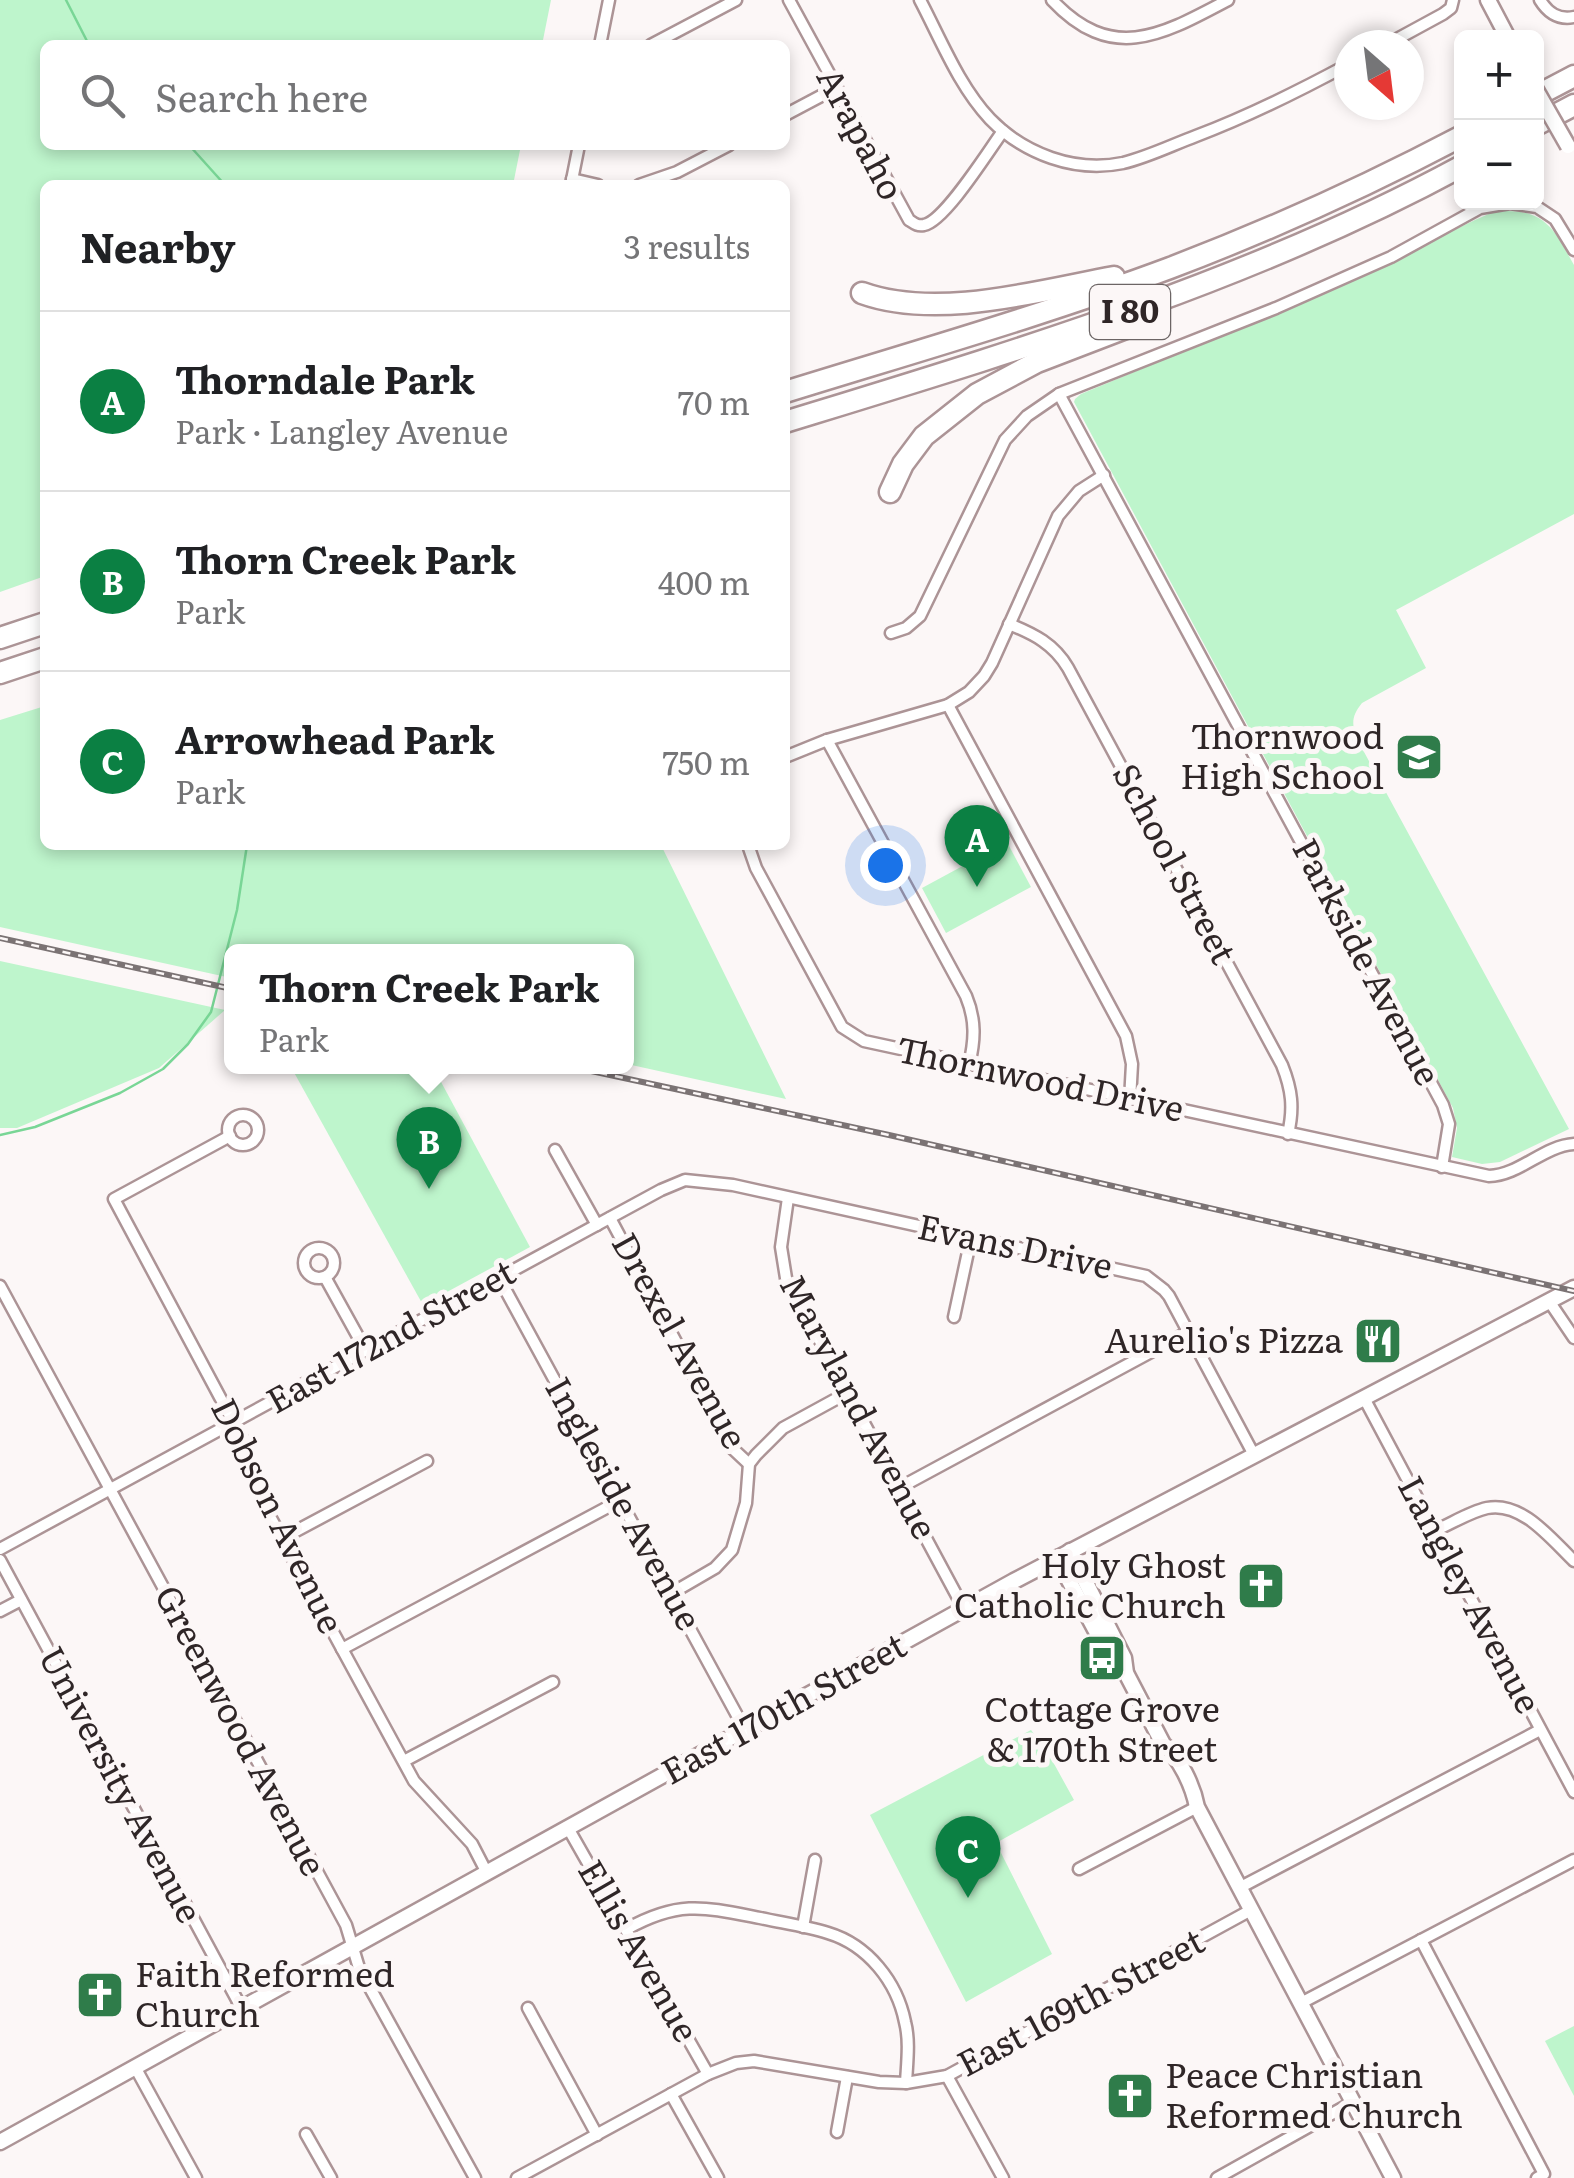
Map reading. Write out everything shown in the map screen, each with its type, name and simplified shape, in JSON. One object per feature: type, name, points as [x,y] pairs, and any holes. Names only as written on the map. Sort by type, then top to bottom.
[{"type":"highway","points":[[1544,89],[1574,76]]},
{"type":"highway","points":[[1544,121],[1574,105]]},
{"type":"highway","name":"I 80","points":[[790,390],[1057,308],[1170,268],[1351,192],[1454,140]]},
{"type":"highway","name":"I 80","points":[[790,420],[1173,297],[1391,204],[1454,170]]},
{"type":"highway","points":[[890,492],[903,464],[924,436],[987,388],[1037,362],[1164,314],[1242,278],[1284,251]]},
{"type":"highway","points":[[862,294],[908,304],[991,300],[1170,268]]},
{"type":"highway","points":[[0,638],[40,625]]},
{"type":"highway","points":[[4,671],[40,662]]},
{"type":"street","points":[[604,40],[610,0]]},
{"type":"street","points":[[660,40],[736,0]]},
{"type":"street","name":"Arapaho","points":[[788,0],[909,220],[920,225],[935,220],[1003,131]]},
{"type":"street","points":[[920,0],[964,84],[988,116],[1016,141],[1053,159],[1090,165],[1126,162],[1248,117],[1334,72]]},
{"type":"street","points":[[1052,0],[1077,23],[1095,32],[1130,38],[1163,33],[1228,0]]},
{"type":"street","points":[[1414,30],[1451,8],[1452,0]]},
{"type":"street","points":[[1488,0],[1504,30]]},
{"type":"street","points":[[1540,0],[1550,13],[1574,17]]},
{"type":"street","points":[[790,113],[836,88]]},
{"type":"street","points":[[1544,106],[1571,152]]},
{"type":"street","points":[[571,180],[578,150]]},
{"type":"street","points":[[654,180],[719,150]]},
{"type":"street","points":[[892,632],[906,628],[920,616],[1005,440],[1027,416],[1060,394],[1292,300],[1390,256],[1480,208],[1510,203],[1538,207],[1555,219],[1574,250]]},
{"type":"street","name":"Parkside Avenue","points":[[1060,394],[1443,1106],[1450,1124],[1442,1167]]},
{"type":"street","points":[[790,754],[948,705],[969,692],[984,676],[1058,516],[1079,492],[1104,476]]},
{"type":"street","name":"School Street","points":[[1009,624],[1050,645],[1068,668],[1282,1065],[1292,1090],[1288,1134]]},
{"type":"street","points":[[948,705],[1126,1036],[1131,1048],[1130,1100]]},
{"type":"street","points":[[826,740],[966,996],[975,1031],[969,1065]]},
{"type":"street","name":"Thornwood Drive","points":[[750,850],[846,1031],[872,1044],[1497,1176],[1562,1145],[1574,1144]]},
{"type":"street","name":"Dobson Avenue","points":[[230,1136],[114,1200],[234,1422],[248,1452],[256,1488],[282,1539],[404,1761],[420,1789],[472,1844],[487,1872]]},
{"type":"street","name":"Drexel Avenue","points":[[555,1150],[596,1225]]},
{"type":"street","name":"Evans Drive","points":[[678,1182],[704,1181],[1146,1276],[1164,1290],[1254,1455]]},
{"type":"street","name":"East 172nd Street","points":[[0,1549],[678,1182]]},
{"type":"street","name":"Maryland Avenue","points":[[788,1198],[780,1247],[782,1267],[791,1289],[964,1608]]},
{"type":"street","name":"Drexel Avenue","points":[[610,1218],[733,1449],[749,1464]]},
{"type":"street","points":[[954,1317],[971,1238]]},
{"type":"street","points":[[325,1277],[366,1351]]},
{"type":"street","name":"Ingleside Avenue","points":[[499,1278],[745,1730]]},
{"type":"street","name":"Greenwood Avenue","points":[[0,1286],[346,1926],[358,1968],[475,2178]]},
{"type":"street","name":"East 170th Street","points":[[0,2142],[964,1608],[1574,1288]]},
{"type":"street","points":[[1549,1301],[1574,1338]]},
{"type":"street","points":[[900,1488],[1188,1332]]},
{"type":"street","points":[[672,1592],[715,1568],[732,1550],[746,1502],[749,1464],[783,1428],[847,1393]]},
{"type":"street","name":"Langley Avenue","points":[[1364,1398],[1574,1792]]},
{"type":"street","points":[[282,1539],[427,1461]]},
{"type":"street","points":[[342,1649],[621,1500]]},
{"type":"street","points":[[1434,1531],[1488,1508],[1508,1508],[1526,1517],[1574,1560]]},
{"type":"street","points":[[1063,1555],[1124,1658],[1126,1674],[1163,1744],[1164,1756],[1186,1798],[1197,1808],[1393,2178]]},
{"type":"street","name":"University Avenue","points":[[0,1560],[242,2008]]},
{"type":"street","points":[[0,1611],[20,1600]]},
{"type":"street","points":[[404,1761],[552,1682]]},
{"type":"street","points":[[1239,1888],[1540,1730]]},
{"type":"street","points":[[1078,1870],[1197,1808]]},
{"type":"street","name":"Ellis Avenue","points":[[568,1828],[708,2074]]},
{"type":"street","points":[[803,1926],[815,1860]]},
{"type":"street","points":[[1300,2003],[1574,1860]]},
{"type":"street","points":[[627,1930],[658,1914],[685,1908],[716,1909],[803,1926],[852,1944],[874,1962],[898,1996],[906,2026],[906,2083]]},
{"type":"street","name":"East 169th Street","points":[[517,2178],[708,2074],[736,2063],[754,2061],[879,2082],[906,2083],[947,2076],[1251,1910]]},
{"type":"street","points":[[1421,1940],[1541,2176]]},
{"type":"street","points":[[528,2008],[597,2135]]},
{"type":"street","points":[[135,2067],[196,2178]]},
{"type":"street","points":[[947,2076],[1003,2178]]},
{"type":"street","points":[[837,2132],[847,2077]]},
{"type":"street","name":"Ellis Avenue","points":[[671,2094],[718,2178]]},
{"type":"street","points":[[1217,2178],[1353,2102]]},
{"type":"street","points":[[306,2134],[331,2178]]},
{"type":"green space","points":[[0,0],[551,0],[543,40],[40,40],[40,150],[520,150],[514,180],[40,180],[40,578],[0,592]]},
{"type":"green space","name":"Thornwood High School","points":[[1505,211],[1541,219],[1574,265],[1574,514],[1396,610],[1426,668],[1362,703],[1353,724],[1357,739],[1569,1129],[1500,1162],[1482,1164],[1452,1157],[1457,1128],[1453,1108],[1074,402],[1081,394],[1317,296],[1491,213]]},
{"type":"green space","points":[[40,708],[40,850],[663,850],[786,1099],[634,1066],[634,944],[224,944],[224,976],[0,927],[0,720]]},
{"type":"green space","points":[[1007,842],[1031,887],[946,933],[922,888]]},
{"type":"green space","points":[[0,961],[224,1010],[159,1068],[17,1128],[0,1128]]},
{"type":"green space","points":[[295,1074],[437,1074],[530,1247],[423,1305]]},
{"type":"green space","points":[[1031,1730],[1074,1800],[996,1843],[1052,1954],[966,2002],[870,1815]]},
{"type":"green space","points":[[1574,2026],[1574,2096],[1545,2041]]},
{"type":"waterway","points":[[66,0],[86,40]]},
{"type":"waterway","points":[[194,150],[220,180]]},
{"type":"waterway","points":[[228,944],[246,850]]},
{"type":"waterway","points":[[0,1135],[35,1127],[120,1093],[163,1069],[188,1044],[211,1012],[224,961]]},
{"type":"railway","points":[[0,938],[224,987]]},
{"type":"railway","points":[[605,1074],[1574,1291]]},
{"type":"place","name":"Thornwood High School","points":[[1419,757]]},
{"type":"place","name":"Thorndale Park","points":[[977,887]]},
{"type":"place","name":"Thorn Creek Park","points":[[429,1189]]},
{"type":"place","name":"Aurelio's Pizza","points":[[1378,1341]]},
{"type":"place","name":"Holy Ghost Catholic Church","points":[[1261,1586]]},
{"type":"place","name":"Cottage Grove & 170th Street","points":[[1102,1658]]},
{"type":"place","name":"Arrowhead Park","points":[[968,1898]]},
{"type":"place","name":"Faith Reformed Church","points":[[100,1995]]},
{"type":"place","name":"Peace Christian Reformed Church","points":[[1130,2096]]}]
